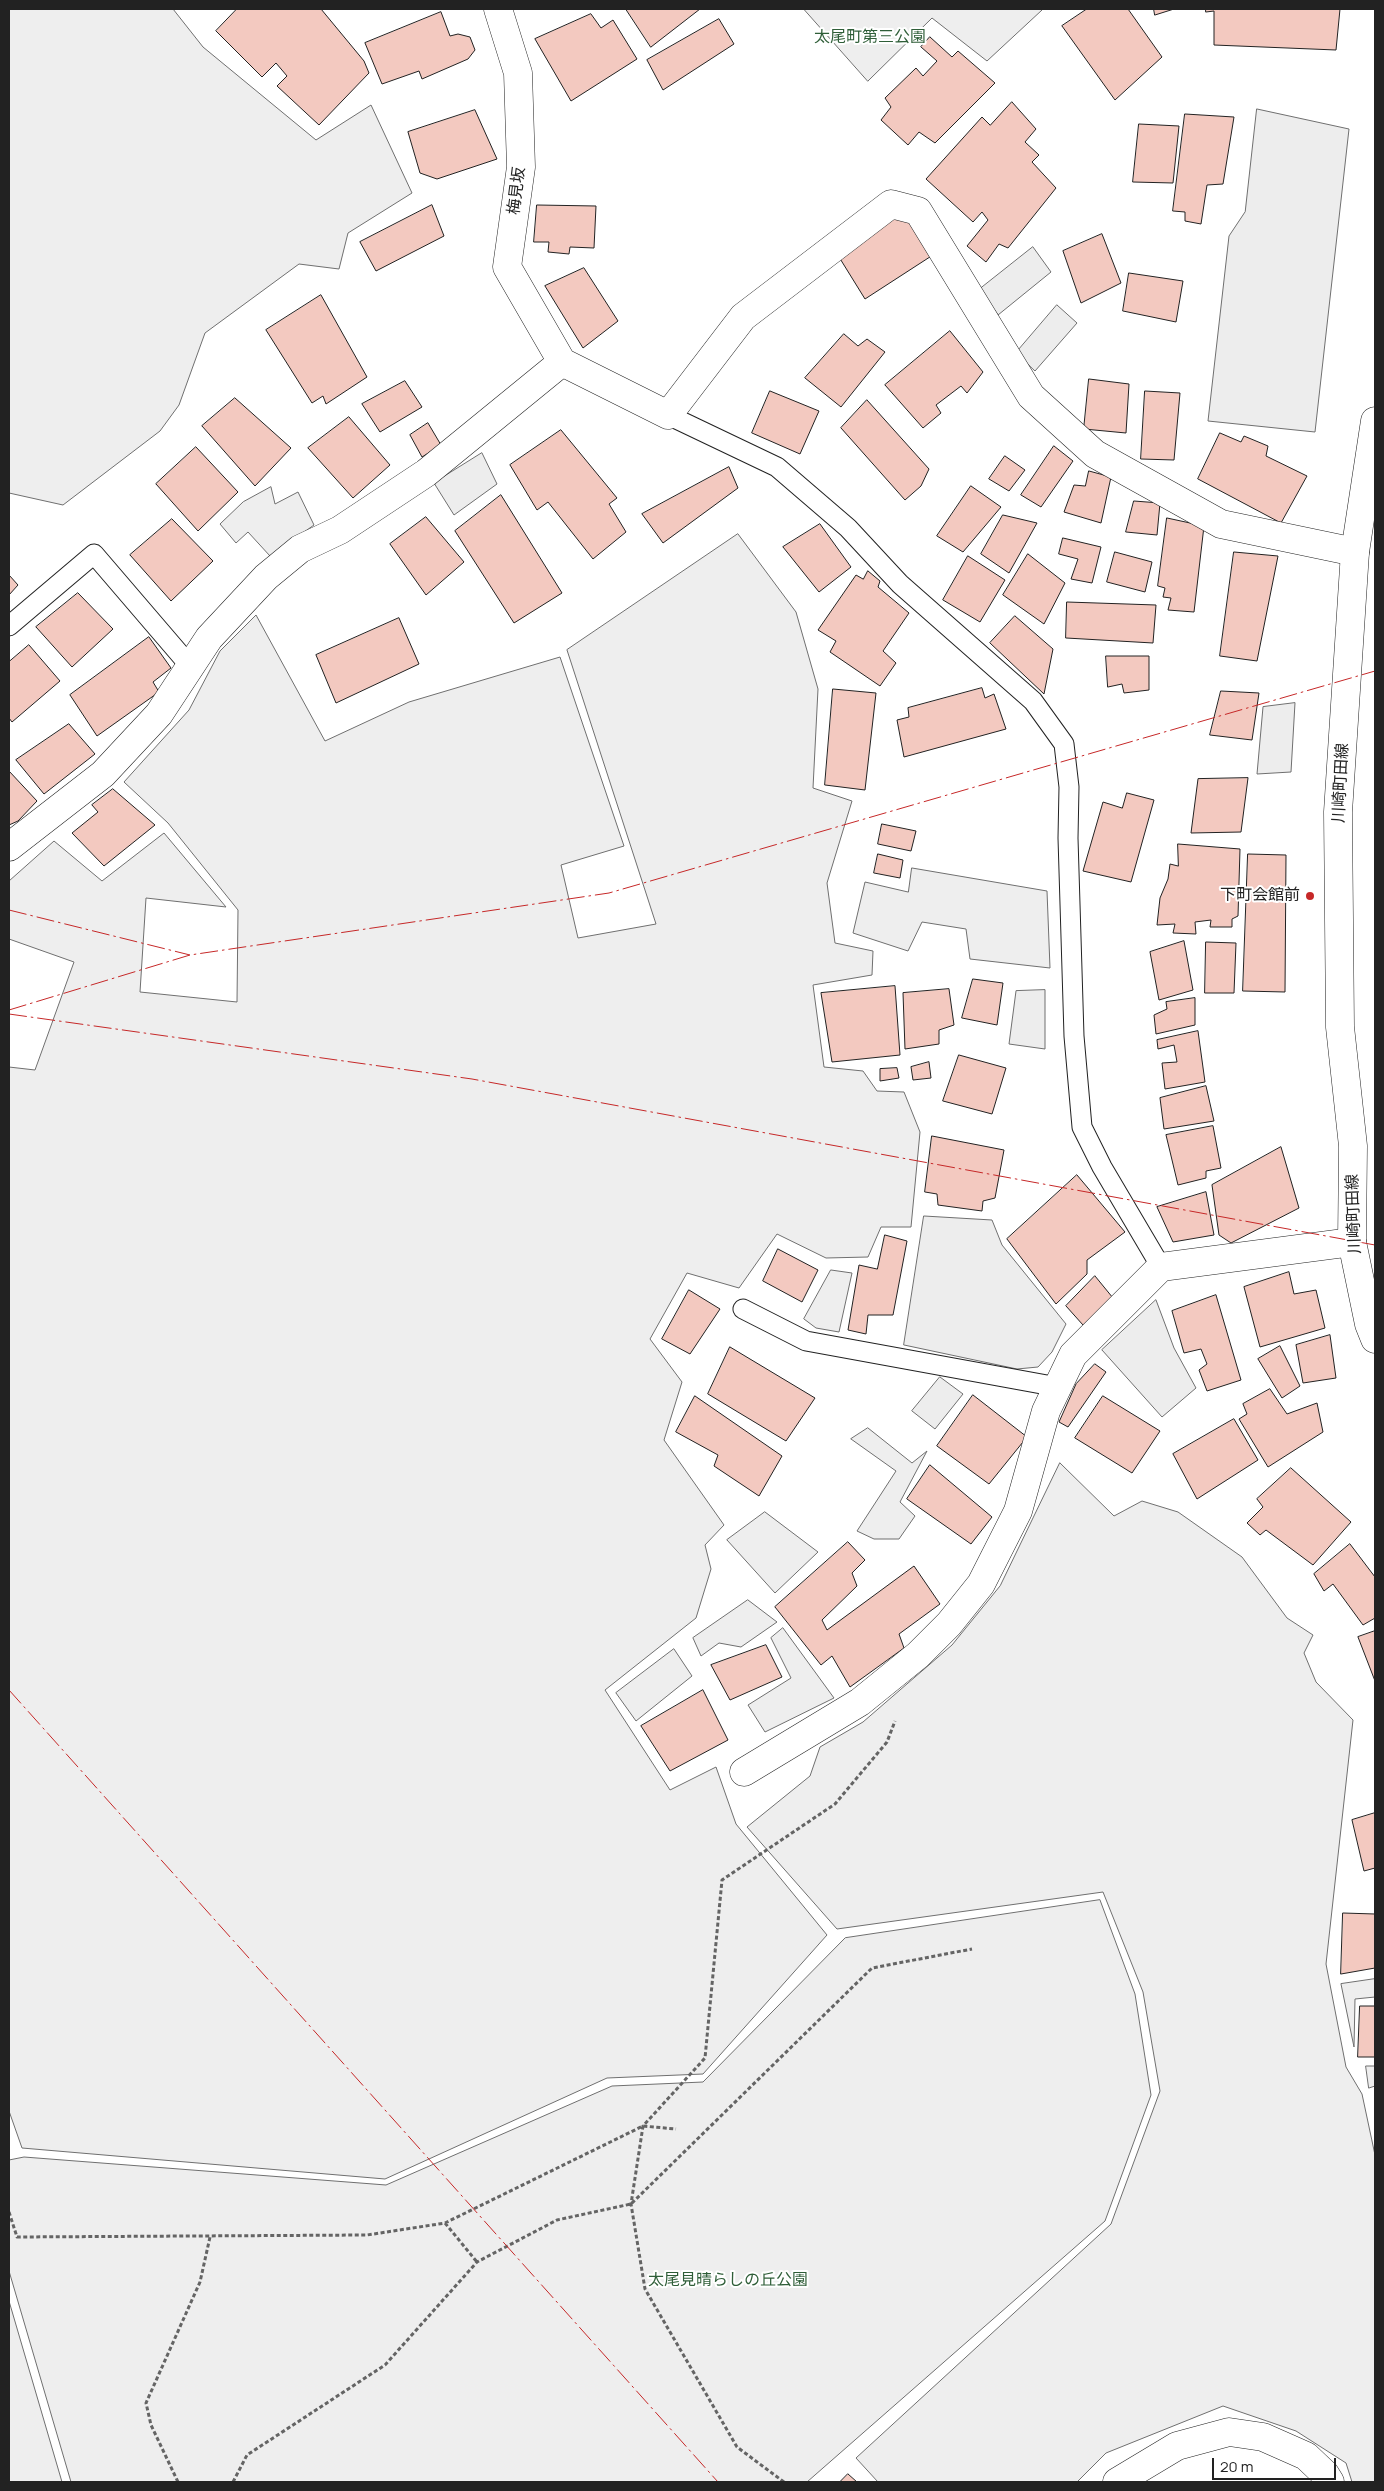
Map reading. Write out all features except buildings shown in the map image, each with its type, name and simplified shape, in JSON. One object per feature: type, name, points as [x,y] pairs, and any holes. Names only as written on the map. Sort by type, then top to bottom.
[{"type":"street","name":"梅見坂","points":[[498,9],[518,73],[521,167],[507,267],[562,362]]},
{"type":"street","points":[[9,847],[104,774],[159,714],[209,638],[266,577],[300,549],[340,530],[426,473],[562,362],[668,415],[742,317],[890,204],[918,211],[1031,396],[1095,454],[1221,524],[1355,552]]},
{"type":"street","name":"川崎町田線","points":[[1375,421],[1355,552],[1338,812],[1340,1027],[1364,1141],[1352,1242],[1369,1324],[1375,1339]]},
{"type":"street","points":[[744,1772],[860,1702],[918,1655],[949,1624],[981,1584],[1018,1511],[1046,1411],[1074,1355],[1161,1267],[1352,1242]]},
{"type":"street","points":[[1117,2482],[1177,2446],[1229,2432],[1263,2437],[1306,2456],[1325,2474],[1330,2482]]},
{"type":"lane","points":[[668,415],[777,467],[848,528],[900,584],[1033,701],[1064,744],[1069,787],[1068,838],[1074,1036],[1082,1127],[1102,1167],[1161,1267]]},
{"type":"lane","points":[[9,626],[94,554],[190,666]]},
{"type":"lane","points":[[743,1309],[806,1341],[1058,1387]]},
{"type":"path","points":[[9,2212],[17,2237],[367,2235],[445,2223],[643,2126],[705,2058],[722,1880],[836,1804],[887,1742],[896,1716]]},
{"type":"path","points":[[233,2482],[247,2455],[385,2365],[478,2262],[557,2220],[630,2204],[872,1968],[972,1949]]},
{"type":"path","points":[[643,2126],[676,2129]]},
{"type":"path","points":[[643,2126],[630,2204],[645,2289],[737,2447],[784,2482]]},
{"type":"path","points":[[445,2223],[478,2262]]},
{"type":"path","points":[[178,2482],[151,2425],[146,2403],[200,2282],[210,2237]]},
{"type":"green space","points":[[9,9],[173,9],[203,47],[316,140],[371,105],[412,193],[348,233],[339,269],[299,264],[205,333],[179,405],[160,431],[63,505],[9,493]]},
{"type":"green space","name":"太尾町第三公園","points":[[804,9],[1042,10],[987,61],[932,18],[868,81]]},
{"type":"green space","points":[[271,487],[275,504],[298,492],[314,525],[270,556],[248,532],[236,543],[220,524],[243,502]]},
{"type":"green space","points":[[738,534],[796,612],[818,689],[813,788],[852,801],[827,883],[835,943],[873,951],[872,975],[813,985],[824,1067],[863,1071],[877,1091],[904,1092],[920,1132],[911,1227],[881,1227],[868,1257],[826,1258],[777,1234],[739,1288],[687,1273],[650,1339],[682,1382],[664,1440],[724,1525],[705,1545],[711,1569],[696,1618],[605,1690],[670,1790],[716,1767],[736,1824],[827,1935],[703,2074],[607,2078],[385,2179],[22,2148],[9,2111],[9,1067],[35,1070],[74,962],[9,939],[9,881],[54,841],[102,881],[164,833],[226,907],[146,898],[140,992],[237,1002],[238,910],[168,823],[124,782],[189,710],[220,651],[256,615],[325,741],[409,702],[560,657],[624,846],[561,865],[578,938],[656,924],[567,650]]},
{"type":"green space","points":[[912,868],[1047,891],[1050,968],[970,959],[966,929],[922,922],[908,951],[853,933],[865,882],[908,892]]},
{"type":"green space","points":[[831,1270],[852,1273],[839,1332],[816,1328],[804,1319]]},
{"type":"green space","points":[[868,1428],[912,1463],[927,1451],[900,1502],[915,1516],[899,1539],[874,1539],[857,1531],[896,1471],[851,1439]]},
{"type":"green space","points":[[1060,1463],[1114,1516],[1142,1501],[1178,1512],[1242,1557],[1287,1618],[1313,1635],[1304,1653],[1316,1682],[1353,1720],[1326,1964],[1346,2067],[1362,2094],[1375,2155],[1375,2482],[1352,2482],[1346,2463],[1296,2431],[1223,2406],[1106,2453],[1077,2482],[878,2482],[856,2458],[1111,2224],[1160,2091],[1143,1992],[1103,1892],[837,1929],[747,1827],[810,1776],[820,1747],[863,1722],[952,1645],[1000,1586]]},
{"type":"green space","points":[[765,1512],[818,1552],[775,1593],[727,1540]]},
{"type":"green space","points":[[748,1600],[777,1622],[741,1647],[719,1643],[701,1656],[693,1638]]},
{"type":"green space","points":[[783,1628],[834,1698],[765,1732],[748,1705],[791,1678],[771,1638]]},
{"type":"green space","points":[[674,1649],[692,1676],[636,1721],[616,1693]]},
{"type":"green space","name":"太尾見晴らしの丘公園","points":[[1100,1900],[1135,1994],[1151,2095],[1105,2221],[807,2482],[71,2482],[9,2271],[9,2160],[24,2157],[386,2185],[612,2086],[703,2082],[845,1938]]},
{"type":"green space","points":[[1375,1979],[1375,1997],[1355,1999],[1354,2047],[1341,1984]]},
{"type":"green space","points":[[1366,2066],[1375,2066],[1375,2086],[1369,2088]]},
{"type":"green space","points":[[9,2301],[62,2482],[9,2482]]},
{"type":"shaded area","points":[[1257,109],[1349,129],[1315,432],[1208,421],[1229,236],[1245,212]]},
{"type":"shaded area","points":[[1033,247],[1051,272],[998,315],[980,289]]},
{"type":"shaded area","points":[[1057,305],[1077,323],[1035,371],[1016,353]]},
{"type":"shaded area","points":[[482,453],[497,484],[454,515],[434,483]]},
{"type":"shaded area","points":[[1295,703],[1291,772],[1257,774],[1263,707]]},
{"type":"shaded area","points":[[1045,990],[1045,1049],[1009,1044],[1016,991]]},
{"type":"shaded area","points":[[924,1216],[992,1220],[1002,1245],[1066,1324],[1052,1352],[1038,1367],[1017,1369],[904,1345]]},
{"type":"shaded area","points":[[1156,1300],[1174,1348],[1196,1388],[1162,1417],[1102,1350]]},
{"type":"shaded area","points":[[940,1377],[963,1394],[935,1429],[912,1411]]},
{"type":"power","points":[[9,1010],[190,955],[609,893],[1375,671]]},
{"type":"power","points":[[9,910],[190,955]]},
{"type":"power","points":[[9,1014],[472,1079],[1375,1245]]},
{"type":"power","points":[[9,1690],[718,2482]]},
{"type":"place","name":"下町会館前","points":[[1310,896]]}]
